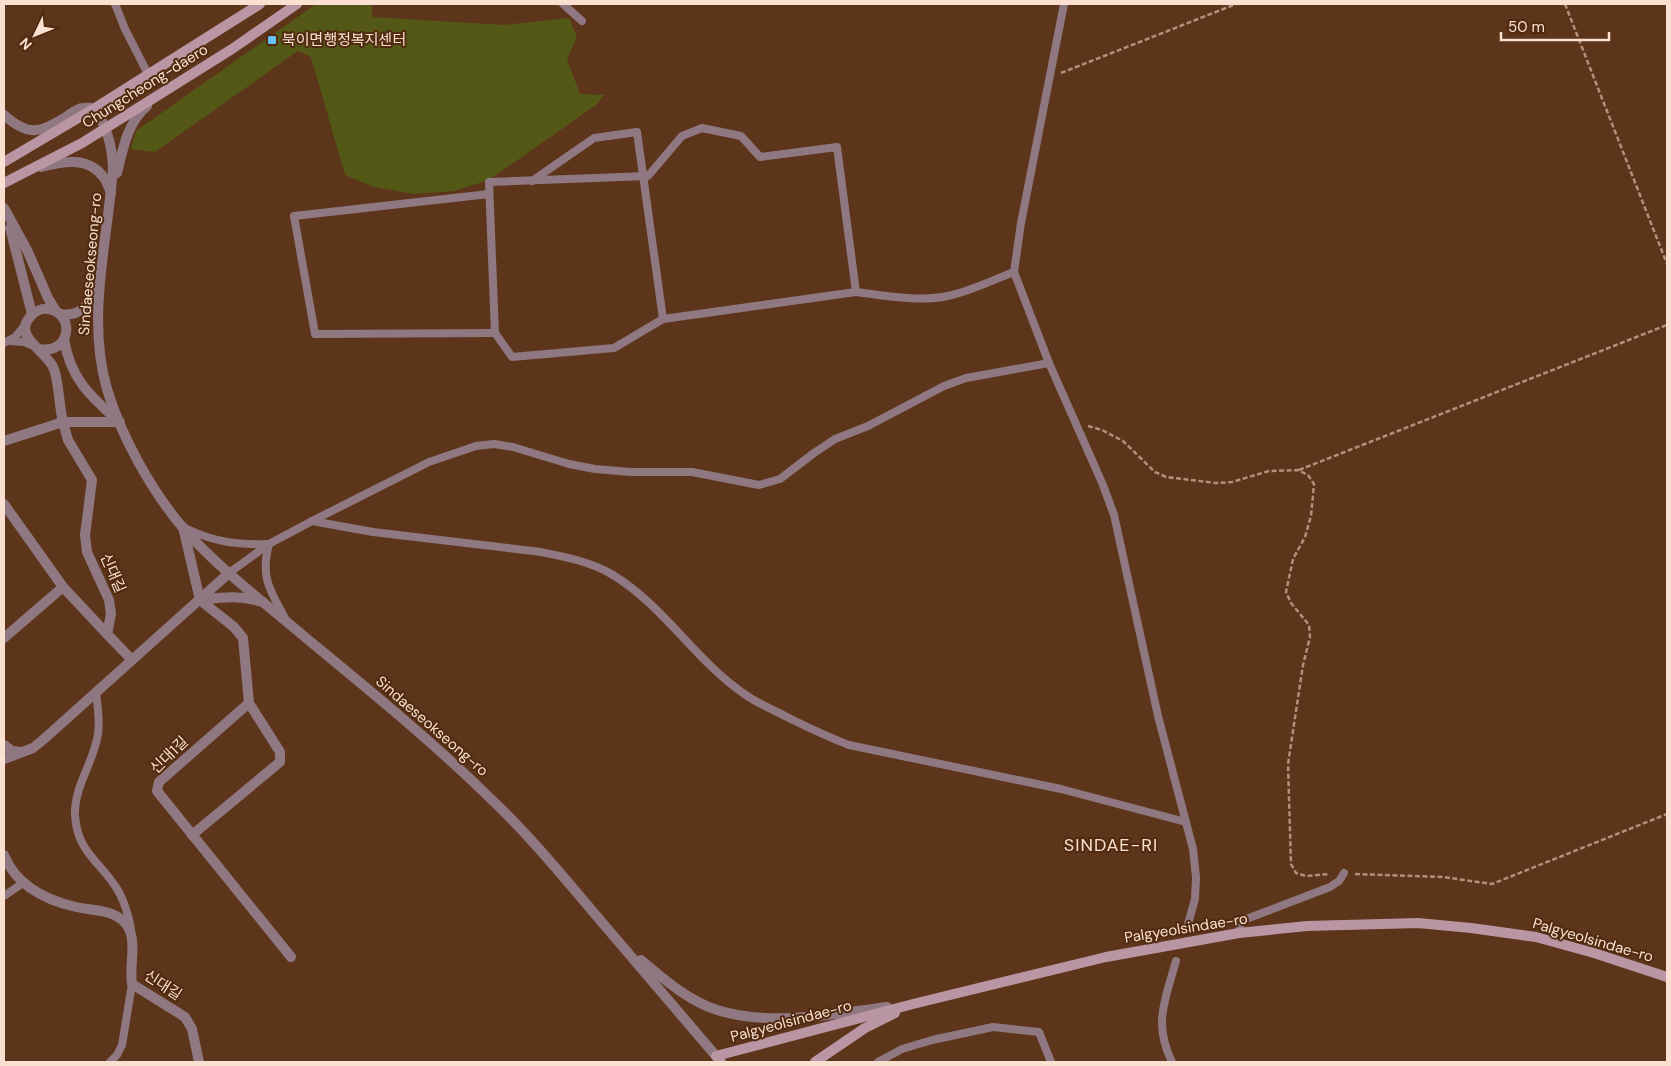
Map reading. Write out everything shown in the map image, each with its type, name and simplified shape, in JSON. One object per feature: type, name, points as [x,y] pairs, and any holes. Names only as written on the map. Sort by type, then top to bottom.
[{"type":"main road","name":"Chungcheong-daero","points":[[4,162],[95,108],[260,4]]},
{"type":"main road","name":"Chungcheong-daero","points":[[4,183],[82,143],[160,95],[297,4]]},
{"type":"main road","name":"Palgyeolsindae-ro","points":[[719,1059],[913,1004],[1106,957],[1240,933],[1307,926],[1418,922],[1536,937],[1594,952],[1667,977]]},
{"type":"main road","points":[[815,1062],[866,1028],[913,1004]]},
{"type":"street","points":[[112,194],[132,124],[139,112],[160,95]]},
{"type":"street","points":[[4,115],[22,128],[29,131],[38,131],[80,108],[95,108]]},
{"type":"street","name":"Sindaeseokseong-ro","points":[[95,108],[106,128],[112,153],[113,168],[112,194],[98,310],[99,353],[108,393],[144,471],[183,527],[205,551],[492,799],[531,840],[719,1059]]},
{"type":"street","points":[[24,172],[57,162],[81,162],[94,168],[104,178],[112,194]]},
{"type":"street","points":[[6,213],[28,252],[48,298],[66,326],[64,339],[66,350],[77,377],[90,396],[120,422]]},
{"type":"street","points":[[6,213],[32,314]]},
{"type":"street","points":[[64,339],[56,348],[46,350],[37,348],[26,336],[26,324],[32,314],[44,309],[58,313],[76,314],[93,298],[100,284]]},
{"type":"street","name":"신대길","points":[[37,348],[49,359],[54,370],[68,440],[92,480],[85,535],[87,552],[110,600],[111,614],[107,634]]},
{"type":"street","points":[[4,441],[63,422],[120,422]]},
{"type":"street","points":[[5,511],[63,587],[132,660]]},
{"type":"street","points":[[183,527],[200,600],[234,627],[243,638],[248,704],[280,752],[280,762],[192,836]]},
{"type":"street","points":[[4,759],[33,748],[44,739],[230,573]]},
{"type":"street","points":[[4,638],[63,587]]},
{"type":"street","points":[[200,600],[231,596],[245,597],[264,602]]},
{"type":"street","name":"신대1길","points":[[248,704],[159,782],[157,791],[291,957]]},
{"type":"street","points":[[4,745],[12,751],[22,752]]},
{"type":"street","points":[[4,855],[14,873],[23,883],[59,902],[108,912],[120,918],[128,927],[133,939]]},
{"type":"street","name":"신대길","points":[[133,939],[130,972],[132,984],[185,1017],[192,1028],[199,1062]]},
{"type":"street","points":[[619,942],[664,980],[690,997],[716,1010],[743,1016],[773,1018],[810,1017],[913,1004]]},
{"type":"lane","points":[[115,4],[125,29],[148,74]]},
{"type":"lane","points":[[563,4],[582,21]]},
{"type":"lane","points":[[1064,4],[1014,272],[1049,363],[1103,484],[1114,515],[1160,724],[1193,849],[1196,877],[1195,899],[1188,924]]},
{"type":"lane","points":[[856,292],[837,147],[760,157],[741,136],[702,128],[682,136],[648,176],[489,182],[495,333],[512,357],[614,348],[663,319],[856,292],[899,298],[949,296],[1014,272]]},
{"type":"lane","points":[[532,181],[594,138],[637,132],[663,319]]},
{"type":"lane","points":[[489,194],[294,216],[315,334],[495,333]]},
{"type":"lane","points":[[6,342],[16,338],[26,324]]},
{"type":"lane","points":[[6,342],[24,342],[37,348]]},
{"type":"lane","points":[[230,573],[269,544],[312,521],[429,462],[476,446],[494,444],[513,447],[569,464],[595,469],[631,472],[692,472],[759,485],[780,478],[814,452],[835,439],[868,426],[944,386],[975,376],[1049,363]]},
{"type":"lane","points":[[312,521],[373,532],[541,552],[567,557],[592,565],[613,575],[635,590],[742,693],[762,705],[849,746],[1061,789],[1186,822]]},
{"type":"lane","points":[[183,527],[204,537],[225,542],[244,545],[269,544]]},
{"type":"lane","points":[[269,544],[264,569],[267,582],[288,622]]},
{"type":"lane","points":[[96,692],[99,718],[98,736],[81,782],[76,815],[83,846],[113,883],[122,898],[129,917],[133,939]]},
{"type":"lane","points":[[1240,933],[1241,921],[1330,887],[1339,881],[1344,873]]},
{"type":"lane","points":[[4,896],[23,883]]},
{"type":"lane","points":[[1172,1062],[1163,1037],[1161,1017],[1176,961]]},
{"type":"lane","points":[[110,1062],[117,1055],[122,1045],[132,984]]},
{"type":"lane","points":[[878,1062],[909,1047],[993,1027],[1039,1032],[1051,1062]]},
{"type":"path","points":[[1050,78],[1236,4]]},
{"type":"path","points":[[1565,4],[1667,264]]},
{"type":"path","points":[[1074,422],[1102,430],[1123,441],[1155,472],[1166,477],[1216,483],[1232,482],[1269,471],[1298,470],[1667,325]]},
{"type":"path","points":[[1298,470],[1308,475],[1314,484],[1312,516],[1305,537],[1293,559],[1286,592],[1291,603],[1309,625],[1310,636],[1299,684],[1288,764],[1291,864],[1296,873],[1306,876],[1344,873],[1444,877],[1492,884],[1667,814]]},
{"type":"green space","points":[[316,4],[371,4],[373,17],[504,25],[569,18],[577,37],[567,59],[580,94],[604,95],[596,105],[489,180],[454,191],[415,194],[374,187],[345,175],[311,57],[298,51],[155,152],[131,149],[136,131]]},
{"type":"place","name":"북이면행정복지센터","points":[[272,40]]},
{"type":"district","name":"SINDAE-RI","points":[[1111,845]]}]
